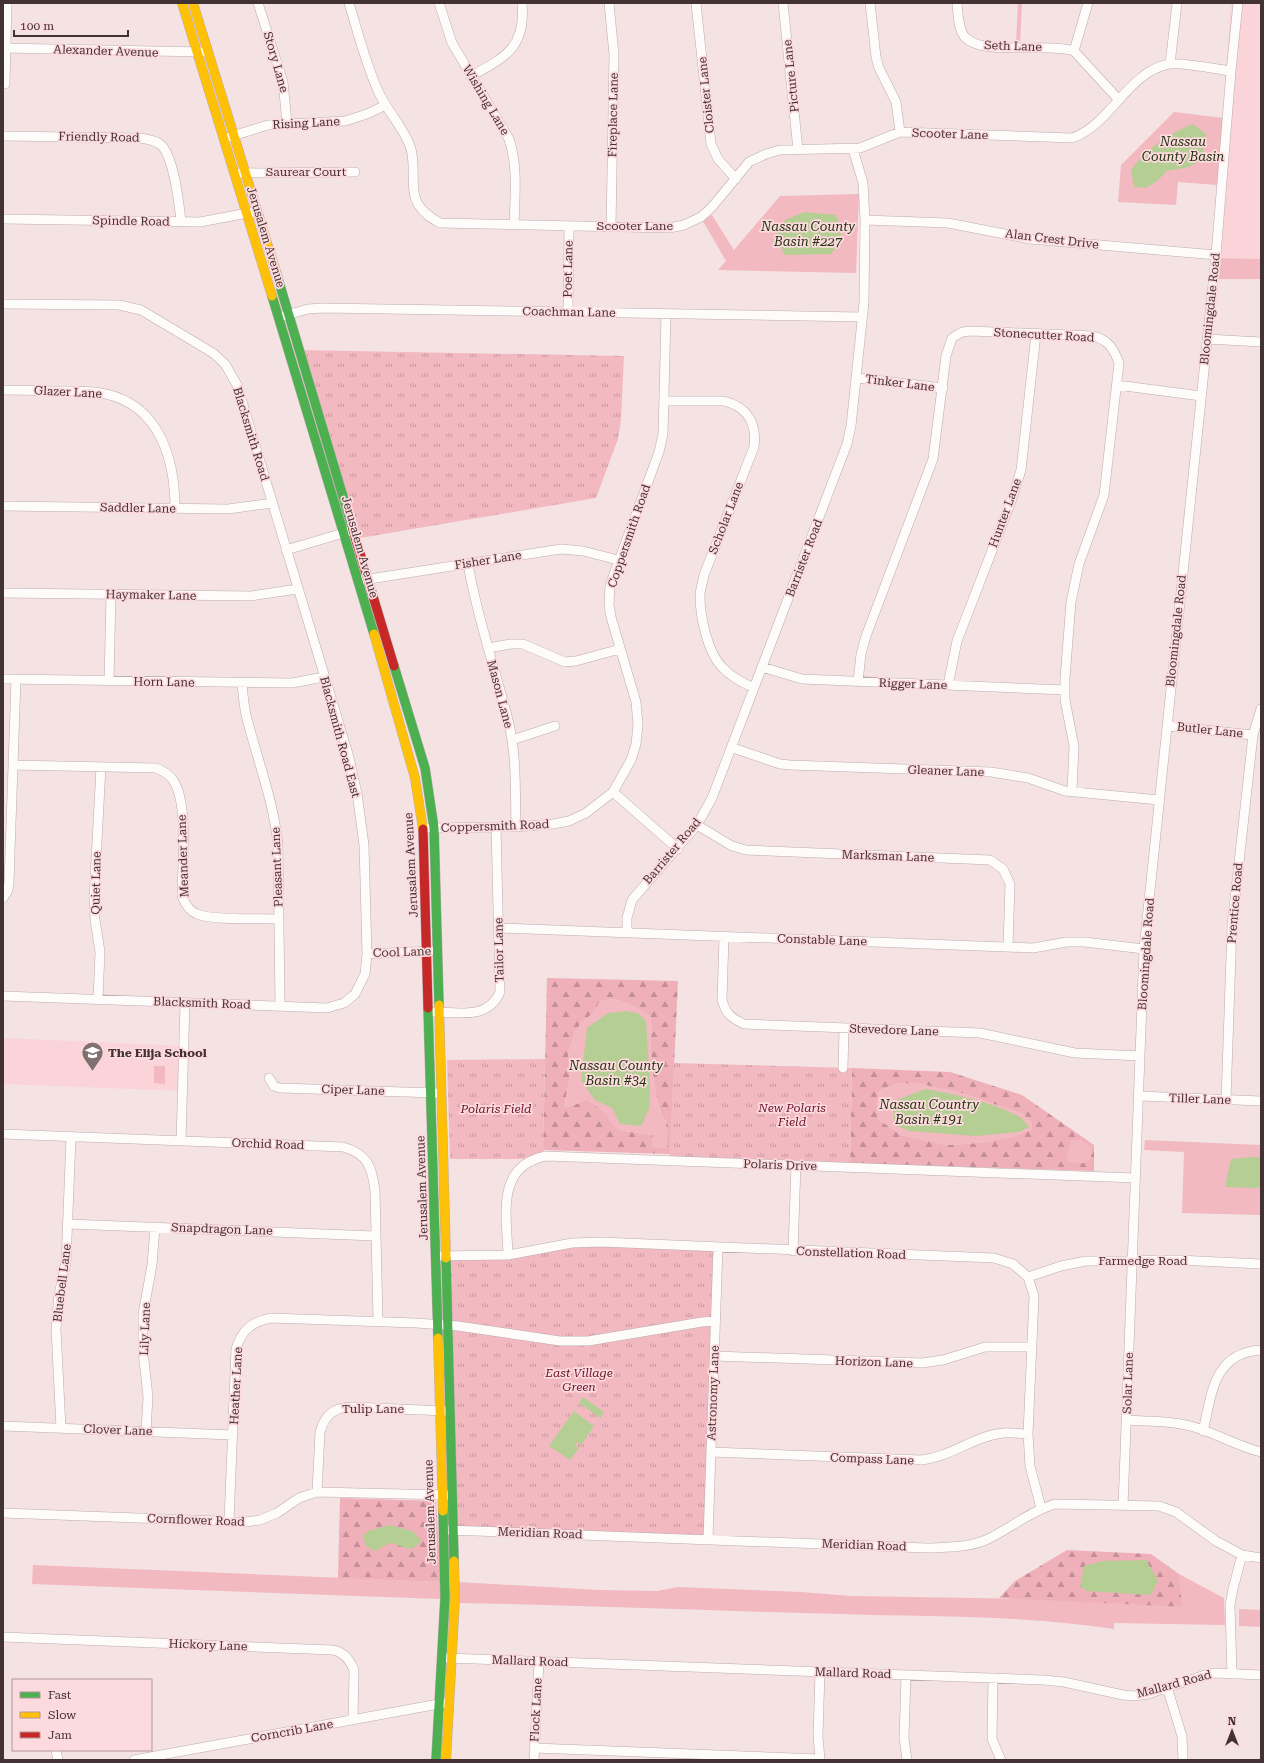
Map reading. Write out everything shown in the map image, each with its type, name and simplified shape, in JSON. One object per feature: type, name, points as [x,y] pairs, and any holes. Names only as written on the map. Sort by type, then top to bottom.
[{"type":"main road","name":"Jerusalem Avenue","points":[[182,3],[416,778],[423,828],[428,952],[445,1598],[436,1760]]},
{"type":"main road","name":"Jerusalem Avenue","points":[[193,3],[258,210],[425,768],[434,828],[447,1256],[455,1598],[446,1760]]},
{"type":"main road","points":[[388,683],[399,679]]},
{"type":"street","points":[[5,84],[4,48],[7,3]]},
{"type":"street","name":"Story Lane","points":[[258,3],[285,89],[287,123]]},
{"type":"street","name":"Scooter Lane","points":[[349,3],[373,80],[410,147],[414,166],[414,194],[417,202],[423,212],[440,223],[669,228],[684,225],[701,217],[712,207],[750,162],[766,154],[780,150],[853,149],[865,147],[900,132],[1072,138],[1089,129],[1146,74],[1170,64],[1231,71]]},
{"type":"street","name":"Wishing Lane","points":[[440,3],[452,43],[504,129],[514,152],[514,225]]},
{"type":"street","points":[[471,76],[515,45],[523,26],[522,3]]},
{"type":"street","name":"Fireplace Lane","points":[[609,3],[614,55],[612,226]]},
{"type":"street","name":"Cloister Lane","points":[[696,3],[711,144],[718,159],[736,179]]},
{"type":"street","name":"Picture Lane","points":[[783,3],[798,150]]},
{"type":"street","points":[[870,3],[876,57],[879,68],[896,102],[900,132]]},
{"type":"street","name":"Seth Lane","points":[[957,3],[959,24],[963,35],[974,44],[990,47],[1061,48],[1074,51]]},
{"type":"street","points":[[1088,3],[1074,51],[1119,100]]},
{"type":"street","points":[[1170,64],[1177,3]]},
{"type":"street","name":"Bloomingdale Road","points":[[1132,1261],[1144,949],[1216,255],[1238,3]]},
{"type":"street","name":"Alexander Avenue","points":[[4,48],[198,54],[209,51]]},
{"type":"street","name":"Rising Lane","points":[[224,139],[268,125],[345,121],[367,114],[386,105]]},
{"type":"street","name":"Friendly Road","points":[[3,136],[151,139],[162,146],[168,154],[178,190],[181,221]]},
{"type":"street","name":"Barrister Road","points":[[627,932],[627,918],[632,900],[678,849],[697,825],[712,798],[733,748],[754,688],[847,444],[851,426],[857,378],[862,317],[865,220],[862,182],[853,149]]},
{"type":"street","name":"Saurear Court","points":[[234,173],[355,172]]},
{"type":"street","name":"Spindle Road","points":[[3,219],[215,220],[258,210]]},
{"type":"street","name":"Alan Crest Drive","points":[[865,220],[948,223],[1030,239],[1216,255]]},
{"type":"street","name":"Poet Lane","points":[[568,312],[569,226]]},
{"type":"street","name":"Blacksmith Road","points":[[3,304],[127,306],[150,314],[213,353],[225,364],[237,385],[286,550]]},
{"type":"street","name":"Coachman Lane","points":[[278,318],[289,314],[323,308],[862,317]]},
{"type":"street","name":"Coppersmith Road","points":[[423,828],[538,826],[569,821],[586,813],[613,792],[631,760],[636,744],[638,724],[636,702],[620,649],[609,605],[610,585],[659,452],[664,423],[666,314]]},
{"type":"street","name":"Stonecutter Road","points":[[858,682],[861,654],[866,636],[933,459],[947,348],[952,338],[956,335],[971,331],[1092,336],[1106,341],[1115,351],[1119,363],[1104,495],[1079,564],[1074,583],[1065,690],[1067,714],[1074,746],[1072,791]]},
{"type":"street","name":"Hunter Lane","points":[[948,685],[957,641],[1012,499],[1021,470],[1036,334]]},
{"type":"street","points":[[1207,340],[1261,342]]},
{"type":"street","name":"Tinker Lane","points":[[857,378],[942,388]]},
{"type":"street","points":[[1117,385],[1201,396]]},
{"type":"street","name":"Glazer Lane","points":[[3,390],[105,393],[128,402],[140,409],[160,433],[174,479],[175,509]]},
{"type":"street","name":"Scholar Lane","points":[[665,401],[724,401],[732,403],[747,414],[754,428],[754,447],[704,575],[700,595],[702,620],[708,641],[718,662],[738,680],[754,688]]},
{"type":"street","name":"Saddler Lane","points":[[3,506],[228,509],[272,503]]},
{"type":"street","points":[[286,550],[353,530]]},
{"type":"street","name":"Fisher Lane","points":[[357,581],[561,549],[583,551],[618,560]]},
{"type":"street","name":"Blacksmith Road East","points":[[286,550],[348,754],[361,821],[364,845],[367,954]]},
{"type":"street","name":"Mason Lane","points":[[468,564],[474,601],[512,740],[515,760],[516,827]]},
{"type":"street","name":"Haymaker Lane","points":[[3,592],[256,596],[297,589]]},
{"type":"street","points":[[109,681],[111,594]]},
{"type":"street","points":[[488,648],[511,644],[523,644],[565,662],[576,662],[620,649]]},
{"type":"street","name":"Rigger Lane","points":[[762,667],[802,679],[1065,690]]},
{"type":"street","name":"Horn Lane","points":[[3,679],[292,683],[324,677]]},
{"type":"street","points":[[3,898],[8,890],[9,882],[16,679]]},
{"type":"street","name":"Pleasant Lane","points":[[242,683],[246,718],[276,824],[278,844],[280,1006]]},
{"type":"street","name":"Prentice Road","points":[[1226,1100],[1232,926],[1253,735],[1261,709]]},
{"type":"street","points":[[512,740],[554,726]]},
{"type":"street","name":"Butler Lane","points":[[1166,726],[1253,735]]},
{"type":"street","name":"Gleaner Lane","points":[[733,748],[790,766],[991,772],[1028,778],[1065,791],[1159,800]]},
{"type":"street","name":"Meander Lane","points":[[13,765],[156,768],[166,772],[174,781],[178,791],[183,822],[182,896],[190,909],[197,914],[209,917],[279,919]]},
{"type":"street","name":"Quiet Lane","points":[[98,999],[100,952],[95,920],[94,898],[101,767]]},
{"type":"street","points":[[613,792],[678,849]]},
{"type":"street","name":"Marksman Lane","points":[[697,825],[732,846],[746,850],[990,860],[1003,869],[1010,884],[1008,947]]},
{"type":"street","name":"Tailor Lane","points":[[429,1012],[472,1013],[485,1010],[491,1006],[500,992],[496,827]]},
{"type":"street","name":"Constable Lane","points":[[499,928],[1033,948],[1067,942],[1084,942],[1144,949]]},
{"type":"street","name":"Stevedore Lane","points":[[724,937],[722,1000],[724,1010],[733,1019],[744,1024],[980,1033],[1075,1053],[1140,1056]]},
{"type":"street","name":"Cool Lane","points":[[367,954],[438,951]]},
{"type":"street","name":"Blacksmith Road","points":[[3,996],[327,1008],[344,1002],[355,994],[363,982],[367,954]]},
{"type":"street","points":[[180,1141],[185,1003]]},
{"type":"street","points":[[843,1068],[844,1028]]},
{"type":"street","name":"Ciper Lane","points":[[268,1078],[274,1086],[280,1088],[442,1094]]},
{"type":"street","name":"Tiller Lane","points":[[1139,1096],[1261,1101]]},
{"type":"street","name":"Orchid Road","points":[[3,1134],[343,1147],[353,1150],[364,1158],[372,1172],[375,1191],[378,1321]]},
{"type":"street","name":"Bluebell Lane","points":[[61,1428],[56,1329],[59,1294],[66,1263],[71,1137]]},
{"type":"street","name":"Polaris Drive","points":[[508,1255],[506,1197],[509,1185],[521,1166],[536,1158],[546,1156],[1136,1178]]},
{"type":"street","points":[[793,1250],[796,1165]]},
{"type":"street","name":"Snapdragon Lane","points":[[68,1224],[375,1236]]},
{"type":"street","name":"Lily Lane","points":[[146,1431],[148,1397],[142,1351],[143,1314],[152,1265],[155,1227]]},
{"type":"street","name":"Constellation Road","points":[[436,1256],[508,1255],[572,1244],[601,1242],[994,1258],[1013,1264],[1028,1277]]},
{"type":"street","name":"Astronomy Lane","points":[[708,1539],[718,1247]]},
{"type":"street","name":"Farmedge Road","points":[[1028,1277],[1074,1263],[1178,1260],[1261,1264]]},
{"type":"street","name":"Solar Lane","points":[[1123,1506],[1132,1261]]},
{"type":"street","points":[[1028,1277],[1034,1296],[1028,1434],[1030,1466],[1041,1508]]},
{"type":"street","name":"Heather Lane","points":[[229,1521],[236,1349],[240,1337],[247,1328],[261,1320],[271,1318],[416,1322],[438,1326]]},
{"type":"street","points":[[438,1326],[448,1326],[560,1341],[588,1341],[688,1324],[716,1321]]},
{"type":"street","name":"Horizon Lane","points":[[714,1356],[922,1364],[943,1360],[985,1347],[1032,1347]]},
{"type":"street","points":[[1204,1431],[1212,1392],[1218,1376],[1224,1366],[1236,1356],[1247,1351],[1261,1350]]},
{"type":"street","name":"Tulip Lane","points":[[317,1492],[320,1432],[322,1423],[330,1412],[340,1407],[451,1411]]},
{"type":"street","points":[[1126,1420],[1167,1422],[1195,1427],[1246,1448],[1261,1452]]},
{"type":"street","name":"Clover Lane","points":[[3,1426],[233,1435]]},
{"type":"street","name":"Compass Lane","points":[[711,1452],[921,1460],[950,1453],[986,1436],[1004,1432],[1028,1434]]},
{"type":"street","name":"Cornflower Road","points":[[3,1512],[246,1522],[260,1520],[277,1513],[299,1498],[317,1492],[453,1495]]},
{"type":"street","name":"Meridian Road","points":[[443,1530],[927,1548],[953,1547],[989,1539],[1041,1508],[1055,1504],[1159,1506],[1176,1512],[1216,1541],[1242,1555],[1261,1558]]},
{"type":"street","points":[[1232,1674],[1230,1605],[1242,1555]]},
{"type":"street","name":"Hickory Lane","points":[[3,1637],[333,1650],[344,1654],[354,1670],[353,1720]]},
{"type":"street","name":"Mallard Road","points":[[441,1658],[993,1678],[1064,1682],[1123,1695],[1148,1694],[1205,1674],[1261,1675]]},
{"type":"street","name":"Flock Lane","points":[[534,1760],[539,1661]]},
{"type":"street","points":[[534,1748],[820,1759],[818,1736],[820,1672]]},
{"type":"street","points":[[906,1675],[904,1738],[907,1760]]},
{"type":"street","points":[[993,1678],[992,1739],[1001,1760]]},
{"type":"street","points":[[1167,1687],[1182,1736],[1183,1760]]},
{"type":"street","name":"Corncrib Lane","points":[[134,1760],[449,1702]]},
{"type":"shaded area","points":[[1231,3],[1261,3],[1261,259],[1214,258]]},
{"type":"shaded area","name":"The Elija School","points":[[3,1038],[185,1046],[183,1091],[3,1084]]},
{"type":"green space","points":[[1018,3],[1022,3],[1020,44],[1016,43]]},
{"type":"green space","points":[[1174,112],[1223,118],[1218,185],[1178,182],[1176,205],[1118,202],[1121,165]]},
{"type":"green space","name":"Nassau County Basin #227","points":[[859,194],[856,273],[718,270],[726,261],[703,221],[712,215],[734,250],[780,196]]},
{"type":"green space","points":[[1214,258],[1261,259],[1261,279],[1212,279]]},
{"type":"green space","points":[[298,350],[624,356],[621,420],[618,439],[596,498],[354,539]]},
{"type":"green space","points":[[547,978],[678,981],[670,1154],[543,1150]],"holes":[[[614,999],[632,1005],[650,1016],[653,1077],[659,1107],[666,1121],[667,1148],[654,1147],[652,1143],[652,1135],[618,1130],[603,1111],[587,1099],[564,1108],[571,1069],[568,1055],[574,1034],[580,1024],[594,1012],[600,1001]]]},
{"type":"green space","name":"Nassau County Basin #34","points":[[614,999],[632,1005],[650,1016],[653,1077],[659,1107],[666,1121],[667,1148],[654,1147],[652,1143],[652,1135],[618,1130],[603,1111],[587,1099],[564,1108],[571,1069],[568,1055],[574,1034],[580,1024],[594,1012],[600,1001]]},
{"type":"green space","name":"Polaris Field","points":[[545,1059],[543,1156],[532,1159],[450,1159],[447,1060]]},
{"type":"green space","name":"New Polaris Field","points":[[674,1063],[852,1068],[850,1165],[669,1159]]},
{"type":"green space","points":[[154,1066],[165,1066],[165,1084],[154,1083]]},
{"type":"green space","points":[[852,1068],[950,1072],[1022,1095],[1094,1145],[1094,1171],[850,1163]],"holes":[[[899,1083],[921,1084],[965,1094],[1023,1114],[1032,1123],[1032,1129],[1013,1137],[979,1143],[947,1145],[901,1135],[878,1119],[877,1094],[881,1090]],[[1072,1140],[1081,1140],[1091,1148],[1091,1159],[1083,1163],[1069,1162],[1067,1157]]]},
{"type":"green space","name":"Nassau Country Basin #191","points":[[899,1083],[921,1084],[965,1094],[1023,1114],[1032,1123],[1032,1129],[1013,1137],[979,1143],[947,1145],[901,1135],[878,1119],[877,1094],[881,1090]]},
{"type":"green space","points":[[1072,1140],[1081,1140],[1092,1148],[1091,1159],[1083,1163],[1069,1163],[1067,1157]]},
{"type":"green space","points":[[1145,1140],[1261,1145],[1261,1157],[1251,1157],[1257,1188],[1261,1186],[1261,1215],[1182,1213],[1184,1152],[1144,1150]]},
{"type":"green space","name":"East Village Green","points":[[573,1244],[719,1249],[708,1539],[449,1530],[443,1257]]},
{"type":"green space","points":[[340,1498],[436,1501],[441,1582],[338,1578]]},
{"type":"green space","points":[[1067,1550],[1151,1554],[1179,1574],[1182,1607],[999,1598],[1015,1581]]},
{"type":"green space","points":[[33,1565],[441,1582],[440,1599],[32,1584]]},
{"type":"green space","points":[[1179,1574],[1224,1598],[1225,1625],[1114,1623],[1114,1629],[1046,1621],[978,1617],[458,1603],[458,1582],[599,1590],[657,1591],[678,1587],[801,1592],[851,1596],[1035,1599],[1181,1607]]},
{"type":"green space","points":[[1239,1609],[1261,1610],[1261,1627],[1239,1626]]},
{"type":"water","name":"Nassau County Basin","points":[[1193,124],[1206,134],[1202,160],[1189,167],[1167,171],[1157,181],[1146,188],[1134,187],[1131,170],[1137,162],[1166,137]]},
{"type":"water","name":"Nassau County Basin #227","points":[[805,212],[836,215],[841,236],[838,244],[831,254],[785,255],[775,236],[785,220]]},
{"type":"water","name":"Nassau County Basin #34","points":[[627,1011],[639,1014],[646,1021],[650,1083],[649,1109],[641,1126],[620,1124],[612,1108],[595,1100],[581,1081],[587,1028],[608,1013]]},
{"type":"water","name":"Nassau Country Basin #191","points":[[925,1089],[960,1096],[1007,1111],[1019,1117],[1029,1127],[1019,1132],[976,1136],[910,1131],[895,1125],[892,1102]]},
{"type":"water","points":[[1261,1157],[1261,1186],[1257,1188],[1225,1187],[1231,1159]]},
{"type":"water","points":[[583,1397],[604,1412],[600,1418],[579,1403]]},
{"type":"water","points":[[574,1411],[594,1426],[581,1445],[577,1442],[575,1445],[579,1448],[570,1460],[549,1446]]},
{"type":"water","points":[[389,1525],[412,1531],[421,1540],[418,1545],[411,1548],[390,1543],[375,1551],[366,1546],[363,1536],[368,1531]]},
{"type":"water","points":[[1146,1560],[1158,1581],[1151,1595],[1087,1591],[1080,1586],[1084,1566],[1102,1561]]},
{"type":"traffic: fast","points":[[276,272],[353,530]]},
{"type":"traffic: fast","points":[[272,296],[374,634]]},
{"type":"traffic: fast","points":[[394,666],[425,768],[434,828],[439,1005]]},
{"type":"traffic: fast","points":[[428,1008],[438,1338]]},
{"type":"traffic: fast","points":[[446,1258],[454,1561]]},
{"type":"traffic: fast","points":[[436,1760],[445,1598],[443,1511]]},
{"type":"traffic: slow","points":[[182,3],[272,296]]},
{"type":"traffic: slow","points":[[193,3],[276,272]]},
{"type":"traffic: slow","points":[[374,634],[415,778],[423,829]]},
{"type":"traffic: slow","points":[[439,1005],[446,1258]]},
{"type":"traffic: slow","points":[[438,1338],[443,1511]]},
{"type":"traffic: slow","points":[[446,1760],[455,1598],[454,1561]]},
{"type":"traffic: jam","points":[[353,530],[394,666]]},
{"type":"traffic: jam","points":[[423,829],[428,1008]]},
{"type":"place","name":"The Elija School","points":[[93,1072]]}]
